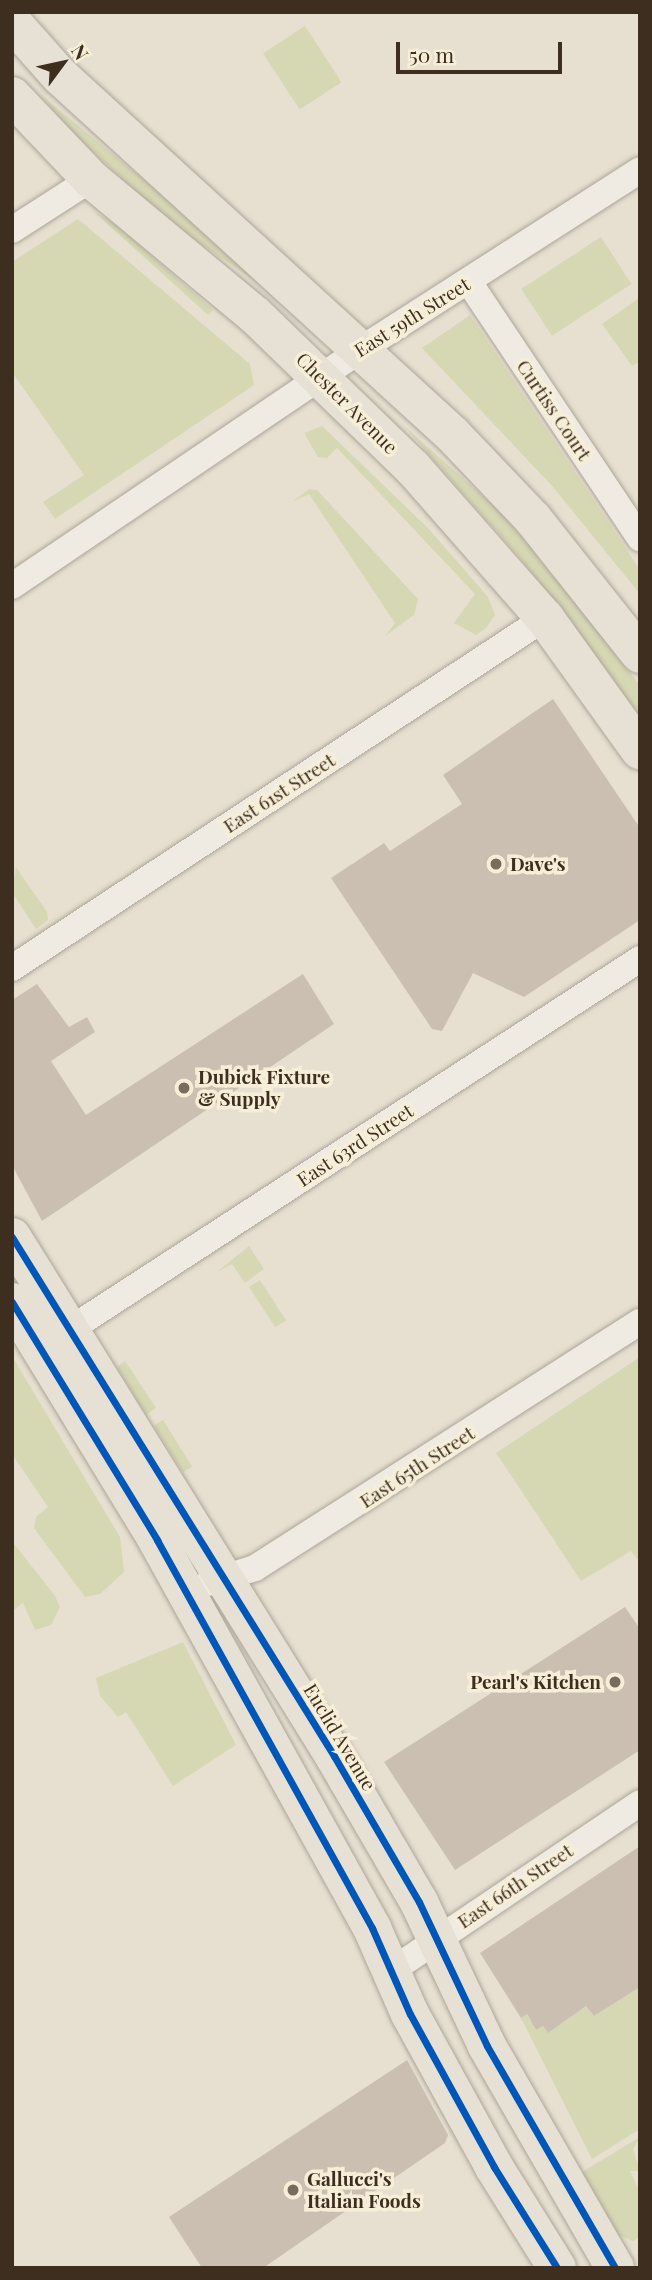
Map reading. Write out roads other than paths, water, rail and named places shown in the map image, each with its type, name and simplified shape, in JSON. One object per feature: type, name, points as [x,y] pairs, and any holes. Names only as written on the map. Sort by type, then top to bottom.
[{"type":"main road","points":[[12,22],[80,94],[363,348],[533,519],[640,654]]},
{"type":"main road","name":"Chester Avenue","points":[[12,96],[91,179],[255,315],[446,503],[545,618],[640,750]]},
{"type":"main road","name":"Euclid Avenue","points":[[12,1237],[341,1767],[436,1939],[487,2046],[615,2268]]},
{"type":"main road","points":[[12,1302],[184,1590],[494,2167],[557,2268]]},
{"type":"street","name":"East 59th Street","points":[[12,586],[363,348],[640,170]]},
{"type":"street","points":[[12,230],[91,179]]},
{"type":"street","name":"Curtiss Court","points":[[469,282],[640,538]]},
{"type":"street","name":"East 61st Street","points":[[12,968],[545,618]]},
{"type":"street","name":"East 63rd Street","points":[[69,1330],[640,959]]},
{"type":"street","name":"East 65th Street","points":[[184,1590],[255,1568],[640,1322]]},
{"type":"street","name":"East 66th Street","points":[[391,1971],[640,1803]]},
{"type":"place","name":"Dave's","points":[[496,864]]},
{"type":"place","name":"Dubick Fixture & Supply","points":[[184,1088]]},
{"type":"place","name":"Pearl's Kitchen","points":[[615,1682]]},
{"type":"place","name":"Gallucci's Italian Foods","points":[[293,2190]]}]
